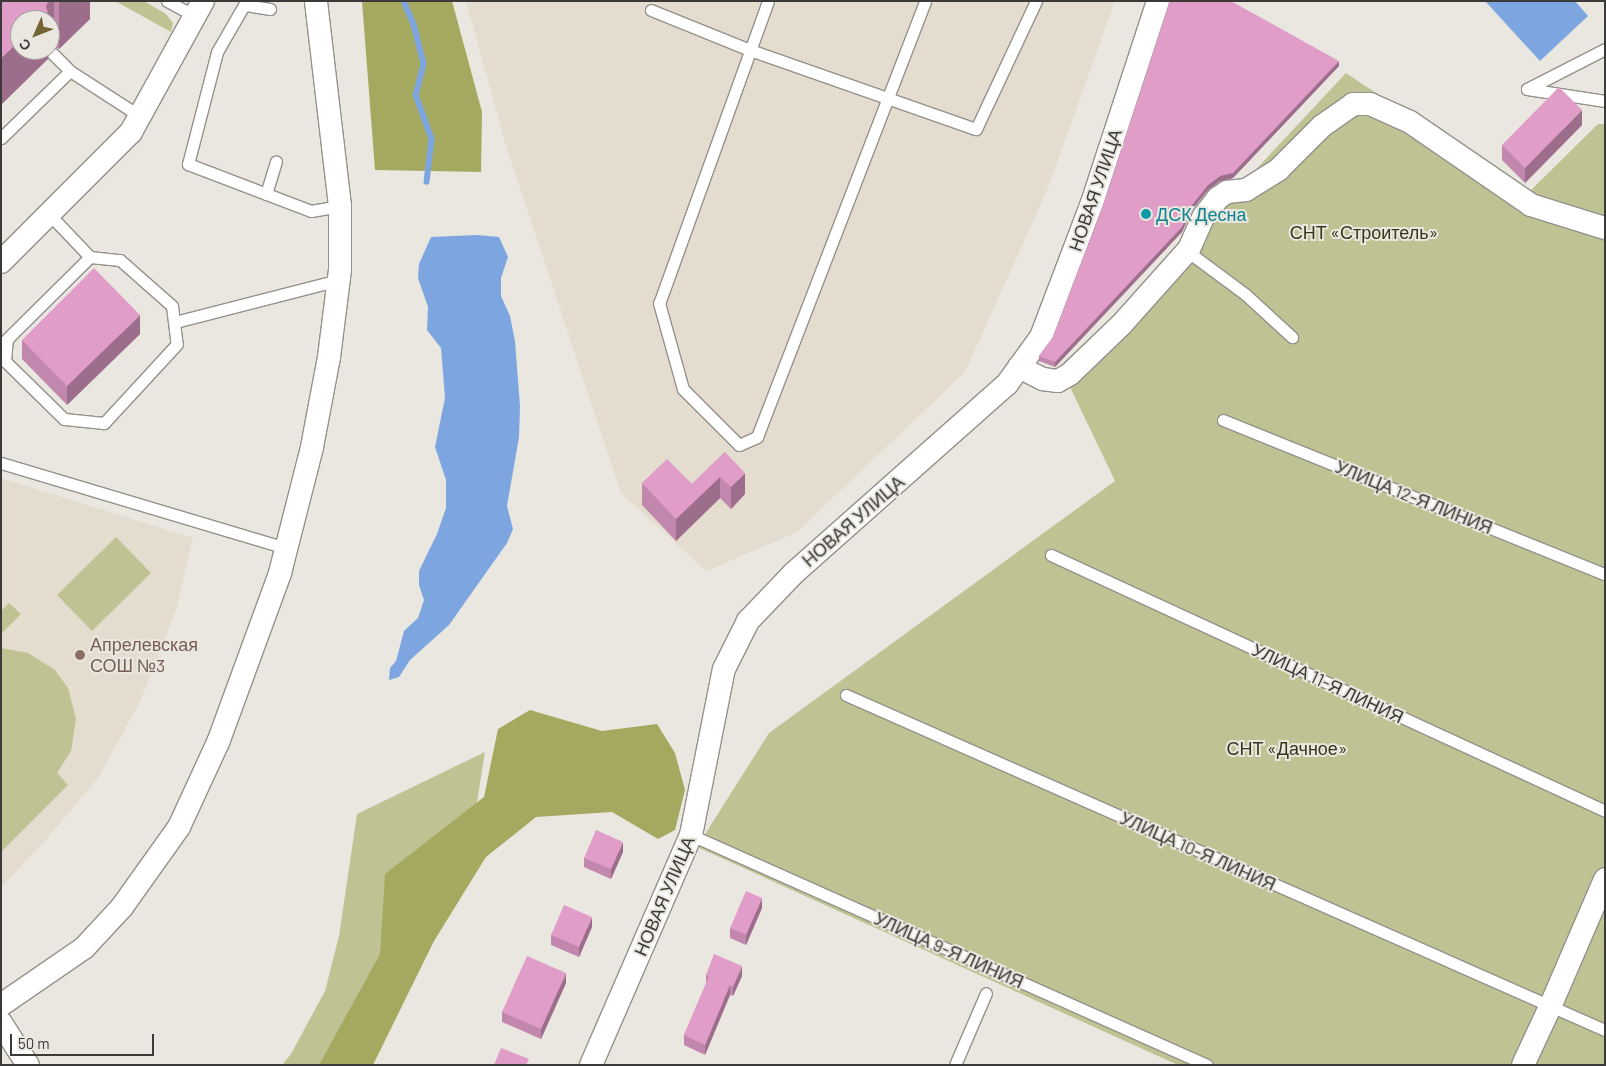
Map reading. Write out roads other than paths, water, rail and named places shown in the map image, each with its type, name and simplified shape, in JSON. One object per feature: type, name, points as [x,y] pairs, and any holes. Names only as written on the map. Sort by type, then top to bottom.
[{"type":"street","points":[[1,1005],[84,948],[122,907],[179,827],[219,740],[280,573],[312,447],[329,357],[338,280],[340,206],[316,1]]},
{"type":"street","name":"НОВАЯ УЛИЦА","points":[[591,1065],[691,835],[724,669],[748,621],[794,573],[1006,384],[1041,337],[1092,202],[1158,1]]},
{"type":"street","points":[[1,262],[117,148],[141,117],[199,9]]},
{"type":"street","points":[[1019,366],[1043,379],[1058,381],[1070,374],[1120,325],[1187,251],[1204,216],[1218,198],[1227,192],[1246,190],[1279,169],[1322,126],[1353,104],[1370,104],[1410,122],[1531,205],[1605,228]]},
{"type":"street","points":[[1523,1065],[1605,879]]},
{"type":"street","points":[[1,1023],[28,1065]]},
{"type":"lane","points":[[167,1],[199,9]]},
{"type":"lane","points":[[768,1],[659,303],[683,389],[739,445],[757,437],[925,1]]},
{"type":"lane","points":[[651,10],[750,50],[976,129],[1036,1]]},
{"type":"lane","points":[[270,9],[244,5],[217,52],[188,164],[311,211],[340,206]]},
{"type":"lane","points":[[1605,49],[1527,89],[1605,100]]},
{"type":"lane","points":[[59,60],[70,71],[141,117]]},
{"type":"lane","points":[[1,138],[70,71]]},
{"type":"lane","points":[[266,194],[276,162]]},
{"type":"lane","points":[[49,214],[90,257],[120,260],[172,306],[177,344],[104,423],[64,419],[5,361],[4,336],[90,257]]},
{"type":"lane","points":[[1187,251],[1245,294],[1292,337]]},
{"type":"lane","points":[[175,322],[338,280]]},
{"type":"lane","name":"УЛИЦА 12-Я ЛИНИЯ","points":[[1223,420],[1605,574]]},
{"type":"lane","points":[[1,463],[286,548]]},
{"type":"lane","name":"УЛИЦА 11-Я ЛИНИЯ","points":[[1051,555],[1605,811]]},
{"type":"lane","name":"УЛИЦА 10-Я ЛИНИЯ","points":[[846,695],[1605,1030]]},
{"type":"lane","name":"УЛИЦА 9-Я ЛИНИЯ","points":[[691,835],[1207,1065]]},
{"type":"lane","points":[[956,1065],[986,993]]},
{"type":"water","points":[[1485,1],[1575,1],[1588,16],[1540,61]]},
{"type":"water","points":[[477,235],[499,237],[508,257],[501,278],[501,296],[510,316],[515,341],[520,406],[519,437],[507,506],[513,529],[507,543],[449,625],[410,660],[399,677],[389,680],[390,668],[396,661],[404,631],[418,618],[424,600],[419,585],[419,571],[437,534],[446,508],[446,480],[435,447],[445,398],[441,348],[427,330],[428,307],[418,278],[419,264],[431,237]]},
{"type":"waterway","points":[[404,1],[414,24],[424,64],[416,95],[432,139],[427,182]]},
{"type":"place","name":"ДСК Десна","points":[[1146,214]]},
{"type":"place","name":"Апрелевская СОШ №3","points":[[80,655]]},
{"type":"park label","name":"СНТ «Строитель»","points":[[1364,232]]},
{"type":"park label","name":"СНТ «Дачное»","points":[[1287,748]]}]
